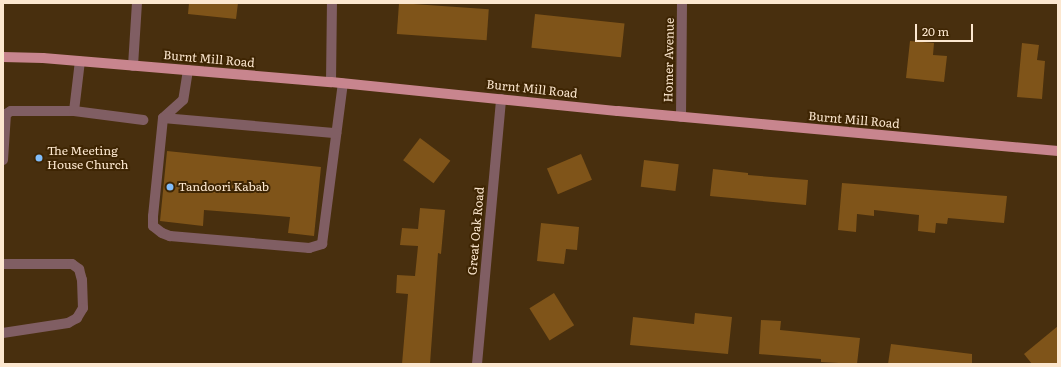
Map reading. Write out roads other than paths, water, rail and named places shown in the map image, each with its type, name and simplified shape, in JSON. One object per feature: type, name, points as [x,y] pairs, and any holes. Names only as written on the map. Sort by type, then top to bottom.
[{"type":"main road","name":"Burnt Mill Road","points":[[3,57],[80,61],[343,83],[681,117],[1058,151]]},
{"type":"street","points":[[133,66],[137,3]]},
{"type":"street","points":[[331,82],[332,3]]},
{"type":"street","name":"Homer Avenue","points":[[681,117],[682,3]]},
{"type":"street","points":[[74,112],[80,61]]},
{"type":"street","points":[[188,70],[183,100],[163,118],[153,226],[162,233],[170,236],[309,248],[322,244],[343,83]]},
{"type":"street","name":"Great Oak Road","points":[[477,364],[501,99]]},
{"type":"street","points":[[3,160],[6,114],[11,112],[74,112],[143,120]]},
{"type":"street","points":[[163,118],[336,133]]},
{"type":"street","points":[[3,254],[6,264],[72,264],[79,269],[82,280],[83,308],[77,318],[68,323],[3,333]]},
{"type":"place","name":"The Meeting House Church","points":[[39,158]]},
{"type":"place","name":"Tandoori Kabab","points":[[170,187]]}]
